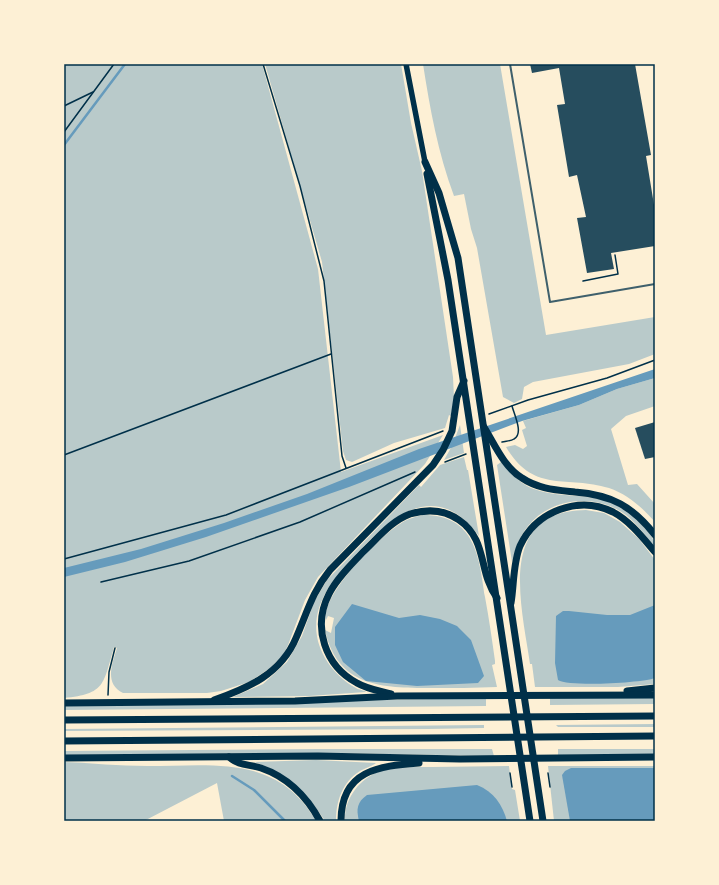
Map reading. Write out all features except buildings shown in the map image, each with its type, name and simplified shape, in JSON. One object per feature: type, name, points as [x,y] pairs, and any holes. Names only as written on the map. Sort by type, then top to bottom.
[{"type":"highway","points":[[425,162],[444,254],[530,821]]},
{"type":"highway","points":[[425,162],[439,193],[449,225],[462,278],[543,821]]},
{"type":"highway","points":[[206,702],[256,683],[276,667],[291,648],[310,600],[319,583],[421,478],[443,450],[455,420],[457,397],[464,381]]},
{"type":"highway","points":[[484,427],[514,472],[528,482],[553,490],[592,494],[614,500],[638,515],[655,535]]},
{"type":"highway","points":[[511,603],[516,561],[524,539],[541,520],[563,508],[578,505],[593,506],[614,513],[633,527],[655,552]]},
{"type":"highway","points":[[397,696],[363,686],[346,676],[329,657],[322,632],[323,609],[332,588],[345,572],[382,534],[396,522],[412,514],[433,511],[450,515],[464,524],[475,538],[480,550],[489,586],[497,598]]},
{"type":"highway","points":[[586,694],[655,688]]},
{"type":"highway","points":[[64,703],[295,701],[397,696],[586,694],[655,695]]},
{"type":"highway","points":[[64,720],[655,716]]},
{"type":"highway","points":[[64,740],[655,736]]},
{"type":"highway","points":[[64,758],[229,757],[460,759],[655,757]]},
{"type":"highway","points":[[229,757],[237,763],[265,770],[285,781],[302,795],[320,821]]},
{"type":"highway","points":[[646,758],[655,761]]},
{"type":"highway","points":[[341,821],[341,809],[346,795],[354,782],[371,770],[387,766],[460,759]]},
{"type":"main road","points":[[406,64],[425,162]]},
{"type":"lane","points":[[510,64],[550,302],[655,284]]},
{"type":"path","points":[[64,132],[114,64]]},
{"type":"path","points":[[263,64],[300,186],[324,281],[342,456],[346,468]]},
{"type":"path","points":[[64,106],[94,91]]},
{"type":"path","points":[[583,281],[618,274],[615,255]]},
{"type":"path","points":[[64,455],[331,354]]},
{"type":"path","points":[[494,413],[528,400],[607,378],[655,360]]},
{"type":"path","points":[[496,446],[515,439],[518,435],[518,429],[512,406]]},
{"type":"path","points":[[64,560],[226,515],[444,431]]},
{"type":"path","points":[[438,464],[467,454]]},
{"type":"path","points":[[101,582],[189,561],[300,522],[417,472]]},
{"type":"path","points":[[108,703],[108,672],[115,648]]},
{"type":"path","points":[[510,773],[512,787]]},
{"type":"path","points":[[548,773],[550,787]]},
{"type":"shaded area","points":[[64,64],[262,64],[318,269],[341,472],[443,435],[425,464],[318,577],[305,600],[283,655],[270,668],[249,682],[221,691],[207,693],[123,693],[117,689],[111,679],[113,661],[117,648],[114,647],[101,685],[88,694],[64,698]]},
{"type":"shaded area","points":[[265,64],[401,64],[411,123],[422,171],[453,377],[454,398],[451,416],[449,415],[445,428],[394,443],[352,462],[346,460],[343,451],[322,262]]},
{"type":"shaded area","points":[[423,64],[500,64],[546,335],[655,317],[655,354],[629,364],[533,382],[524,387],[522,399],[514,403],[503,397],[477,248],[471,229],[464,194],[454,196],[443,164]]},
{"type":"shaded area","points":[[655,378],[655,406],[626,416],[611,429],[628,485],[637,484],[655,504],[655,522],[634,502],[609,488],[593,484],[552,480],[540,477],[528,471],[517,462],[506,447],[515,445],[523,449],[527,446],[522,430],[526,428],[523,421],[579,405],[617,389]]},
{"type":"shaded area","points":[[460,425],[464,453],[444,460],[452,446]]},
{"type":"shaded area","points":[[464,457],[468,470],[479,536],[464,520],[449,510],[435,506],[420,507],[405,513],[377,533],[341,571],[323,597],[318,611],[316,626],[318,642],[325,658],[343,679],[356,688],[366,692],[309,696],[233,697],[263,684],[287,662],[302,636],[314,602],[327,580],[419,485],[421,487],[440,465]]},
{"type":"shaded area","points":[[501,462],[518,480],[531,488],[552,493],[604,500],[622,508],[648,532],[655,544],[655,547],[626,515],[614,508],[602,503],[575,501],[561,504],[538,516],[528,526],[522,535],[512,562],[497,465]]},
{"type":"shaded area","points":[[586,510],[604,513],[620,522],[639,539],[655,560],[655,684],[618,687],[535,687],[532,664],[530,664],[526,641],[520,590],[521,566],[526,544],[538,526],[557,515]]},
{"type":"shaded area","points":[[423,515],[440,517],[454,522],[464,530],[471,541],[476,553],[483,582],[495,661],[495,664],[492,665],[497,687],[412,688],[379,685],[364,680],[351,673],[340,663],[331,649],[325,630],[331,633],[334,618],[328,616],[326,620],[327,609],[332,596],[353,568],[379,541],[405,521]]},
{"type":"shaded area","points":[[550,697],[655,697],[655,704],[550,705]]},
{"type":"shaded area","points":[[486,698],[486,706],[64,710],[64,706]]},
{"type":"shaded area","points":[[655,724],[655,727],[558,727],[556,725]]},
{"type":"shaded area","points":[[484,725],[484,728],[428,729],[64,731],[64,729]]},
{"type":"shaded area","points":[[492,749],[494,756],[331,753],[64,755],[64,751]]},
{"type":"shaded area","points":[[558,749],[655,749],[655,754],[558,755]]},
{"type":"shaded area","points":[[316,760],[376,763],[360,771],[344,787],[337,807],[336,821],[325,821],[311,801],[295,785],[266,766],[254,762]]},
{"type":"shaded area","points":[[64,762],[137,766],[196,765],[242,768],[263,774],[282,784],[300,799],[316,821],[224,821],[217,783],[144,821],[64,821]]},
{"type":"shaded area","points":[[509,766],[512,789],[515,790],[520,821],[345,821],[347,805],[354,791],[366,779],[380,771],[406,767]]},
{"type":"shaded area","points":[[548,766],[655,766],[655,821],[554,821]]},
{"type":"water","points":[[655,369],[655,378],[617,389],[579,405],[522,421],[349,487],[206,537],[125,562],[64,577],[64,568],[141,549],[224,523],[307,494],[419,449]]},
{"type":"water","points":[[352,604],[399,618],[420,615],[440,619],[457,626],[471,640],[484,676],[478,683],[417,686],[366,681],[343,662],[335,645],[335,627]]},
{"type":"water","points":[[655,605],[655,678],[606,684],[576,683],[558,680],[555,663],[556,616],[563,611],[607,615],[630,615]]},
{"type":"water","points":[[571,768],[655,768],[655,821],[570,821],[562,775],[565,771]]},
{"type":"water","points":[[477,785],[493,795],[503,809],[507,821],[359,821],[358,806],[361,800],[367,795]]},
{"type":"waterway","points":[[64,145],[125,64]]},
{"type":"waterway","points":[[232,776],[254,790],[285,821]]}]
